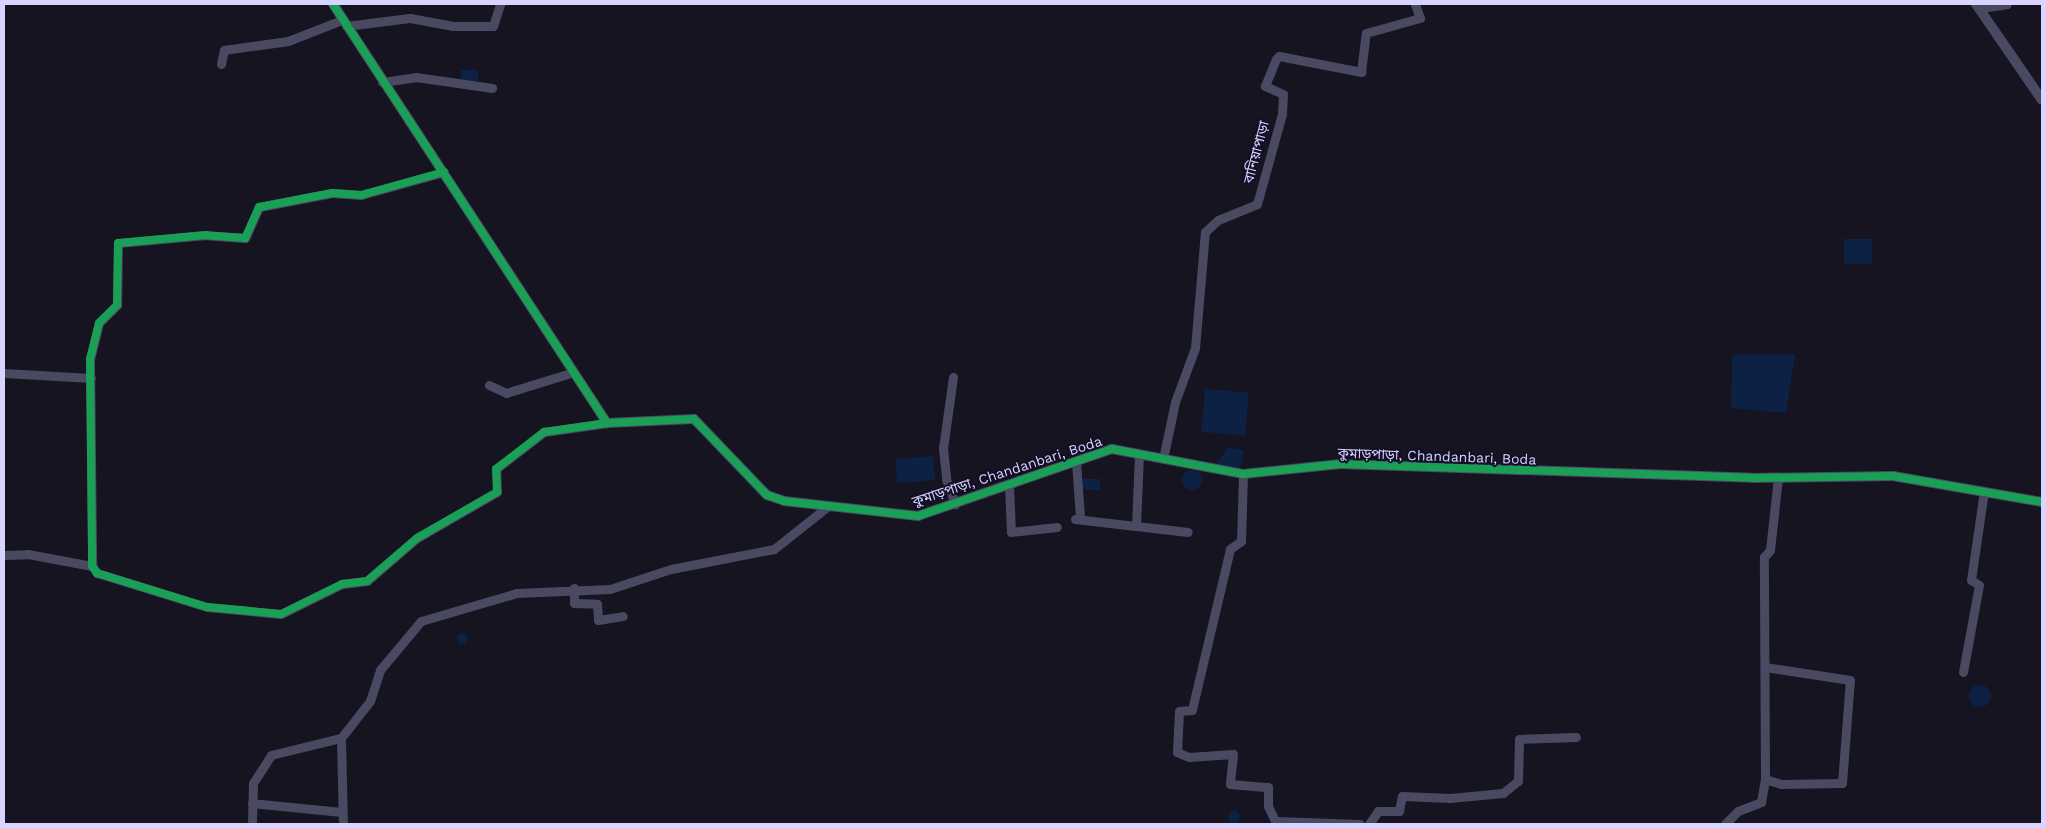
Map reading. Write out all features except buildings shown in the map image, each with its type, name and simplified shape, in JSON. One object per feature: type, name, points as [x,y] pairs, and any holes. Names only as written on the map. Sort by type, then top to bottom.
[{"type":"street","points":[[333,4],[382,82],[444,172],[607,423],[544,432],[496,469],[497,492],[417,538],[367,581],[342,584],[281,614],[207,607],[97,573],[92,566],[91,378],[99,323],[117,305],[118,243],[172,236],[245,238],[258,207],[332,193],[368,193],[444,172]]},
{"type":"street","points":[[222,64],[224,50],[288,40],[344,23],[410,18],[453,26],[493,26],[500,4]]},
{"type":"street","name":"বানিয়াপাড়া","points":[[1162,459],[1175,402],[1195,348],[1200,253],[1205,232],[1218,220],[1257,204],[1282,114],[1283,94],[1265,86],[1276,59],[1279,56],[1361,72],[1366,33],[1420,18],[1414,4]]},
{"type":"street","points":[[1978,6],[2007,4]]},
{"type":"street","points":[[1978,6],[2042,100]]},
{"type":"street","points":[[382,82],[416,77],[492,88]]},
{"type":"street","points":[[489,385],[506,393],[574,372]]},
{"type":"street","points":[[4,374],[91,378]]},
{"type":"street","points":[[953,378],[943,448],[946,479],[955,504]]},
{"type":"street","name":"কুমাড়পাড়া, Chandanbari, Boda","points":[[607,423],[694,419],[767,495],[827,507],[918,516],[1112,449],[1244,474],[1340,464],[1778,478],[1893,476],[1984,490],[2042,502]]},
{"type":"street","points":[[1136,526],[1140,455]]},
{"type":"street","points":[[1076,462],[1077,518],[1188,532]]},
{"type":"street","points":[[1244,474],[1241,541],[1230,549],[1192,710],[1179,711],[1177,752],[1189,757],[1233,754],[1230,784],[1268,787],[1268,806],[1275,821],[1360,824]]},
{"type":"street","points":[[1725,824],[1738,811],[1761,802],[1765,779],[1764,557],[1770,550],[1778,478]]},
{"type":"street","points":[[1009,485],[1011,532],[1057,527]]},
{"type":"street","points":[[1963,672],[1980,585],[1971,580],[1984,490]]},
{"type":"street","points":[[252,824],[253,783],[272,755],[341,738],[370,701],[380,670],[421,621],[517,593],[574,588],[610,589],[671,569],[774,548],[827,507]]},
{"type":"street","points":[[4,555],[28,554],[92,566]]},
{"type":"street","points":[[574,588],[574,603],[597,604],[598,620],[624,616]]},
{"type":"street","points":[[1765,667],[1850,680],[1842,783],[1781,784],[1765,779]]},
{"type":"street","points":[[1369,824],[1378,811],[1399,811],[1402,796],[1450,798],[1503,793],[1518,781],[1519,738],[1576,737]]},
{"type":"street","points":[[341,738],[343,824]]},
{"type":"street","points":[[252,802],[342,812]]},
{"type":"water","points":[[461,70],[478,70],[478,82],[461,82]]},
{"type":"water","points":[[1844,239],[1872,239],[1872,264],[1844,264]]},
{"type":"water","points":[[1795,354],[1786,413],[1731,408],[1732,355]]},
{"type":"water","points":[[1205,389],[1249,393],[1245,436],[1201,432]]},
{"type":"water","points":[[1227,448],[1244,450],[1240,469],[1216,465]]},
{"type":"water","points":[[933,456],[935,480],[897,483],[895,459]]},
{"type":"water","points":[[1192,470],[1199,473],[1202,480],[1199,487],[1192,490],[1185,487],[1182,480],[1185,473]]},
{"type":"water","points":[[1079,479],[1100,479],[1100,490],[1079,490]]},
{"type":"water","points":[[462,632],[468,638],[462,644],[456,638]]},
{"type":"water","points":[[1980,685],[1988,688],[1991,696],[1988,704],[1980,707],[1972,704],[1969,696],[1972,688]]},
{"type":"water","points":[[1232,811],[1236,811],[1240,817],[1236,823],[1232,823],[1228,819],[1228,815]]},
{"type":"cycle path","points":[[333,4],[607,423],[694,419],[767,495],[784,501],[918,516],[1112,449],[1243,474],[1340,464],[1753,478],[1893,476],[2042,502]]},
{"type":"cycle path","points":[[444,172],[361,195],[332,193],[259,207],[245,238],[206,235],[118,243],[117,305],[99,323],[90,359],[92,566],[97,573],[207,607],[281,614],[342,584],[367,581],[417,538],[497,492],[496,469],[544,432],[607,423]]}]
